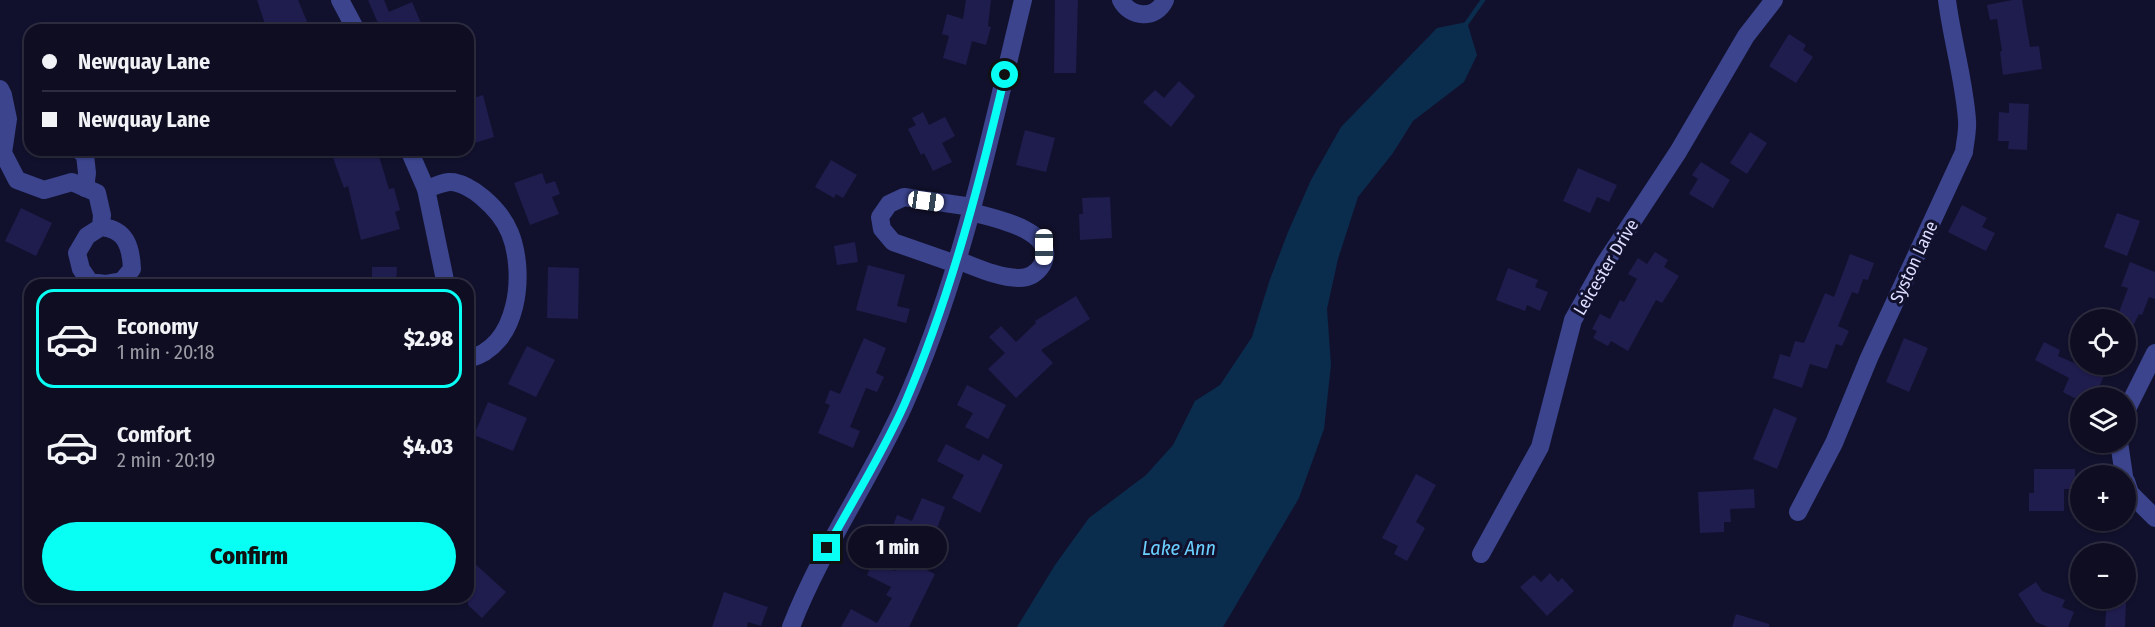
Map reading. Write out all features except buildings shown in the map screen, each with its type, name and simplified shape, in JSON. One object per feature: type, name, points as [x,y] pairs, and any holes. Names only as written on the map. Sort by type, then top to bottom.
[{"type":"street","points":[[340,0],[353,24]]},
{"type":"street","points":[[791,627],[827,548],[904,405],[956,262],[1023,0]]},
{"type":"street","points":[[1120,0],[1124,6],[1136,14],[1149,14],[1161,8],[1165,0]]},
{"type":"street","name":"Leicester Drive","points":[[1481,554],[1540,447],[1573,320],[1605,263],[1678,152],[1746,36],[1774,0]]},
{"type":"street","name":"Syston Lane","points":[[1798,512],[1834,443],[1869,358],[1964,152],[1967,122],[1960,74],[1951,36],[1947,0]]},
{"type":"street","points":[[0,89],[8,119],[3,153],[17,180],[44,190],[72,182],[97,193],[102,215],[101,227]]},
{"type":"street","points":[[85,156],[87,172],[85,188]]},
{"type":"street","points":[[412,156],[426,189],[445,279]]},
{"type":"street","points":[[426,189],[450,182],[474,190],[498,211],[510,233],[518,269],[514,309],[499,340],[474,358]]},
{"type":"street","points":[[904,197],[971,209],[1034,234],[1044,247],[1044,262],[1035,274],[1020,278],[956,262],[893,242],[882,229],[880,217],[889,204],[904,197]]},
{"type":"street","points":[[2136,391],[2155,352]]},
{"type":"street","points":[[2136,499],[2155,518]]},
{"type":"water","name":"Lake Ann","points":[[1467,22],[1477,55],[1464,82],[1413,121],[1393,153],[1358,197],[1338,259],[1327,309],[1331,365],[1324,429],[1299,498],[1223,627],[1017,627],[1055,565],[1089,518],[1146,475],[1173,445],[1195,401],[1220,385],[1252,337],[1288,232],[1311,180],[1341,127],[1437,28]]},
{"type":"waterway","points":[[1464,27],[1483,0]]},
{"type":"route","points":[[827,548],[904,405],[923,357],[961,248],[1005,75]]}]
